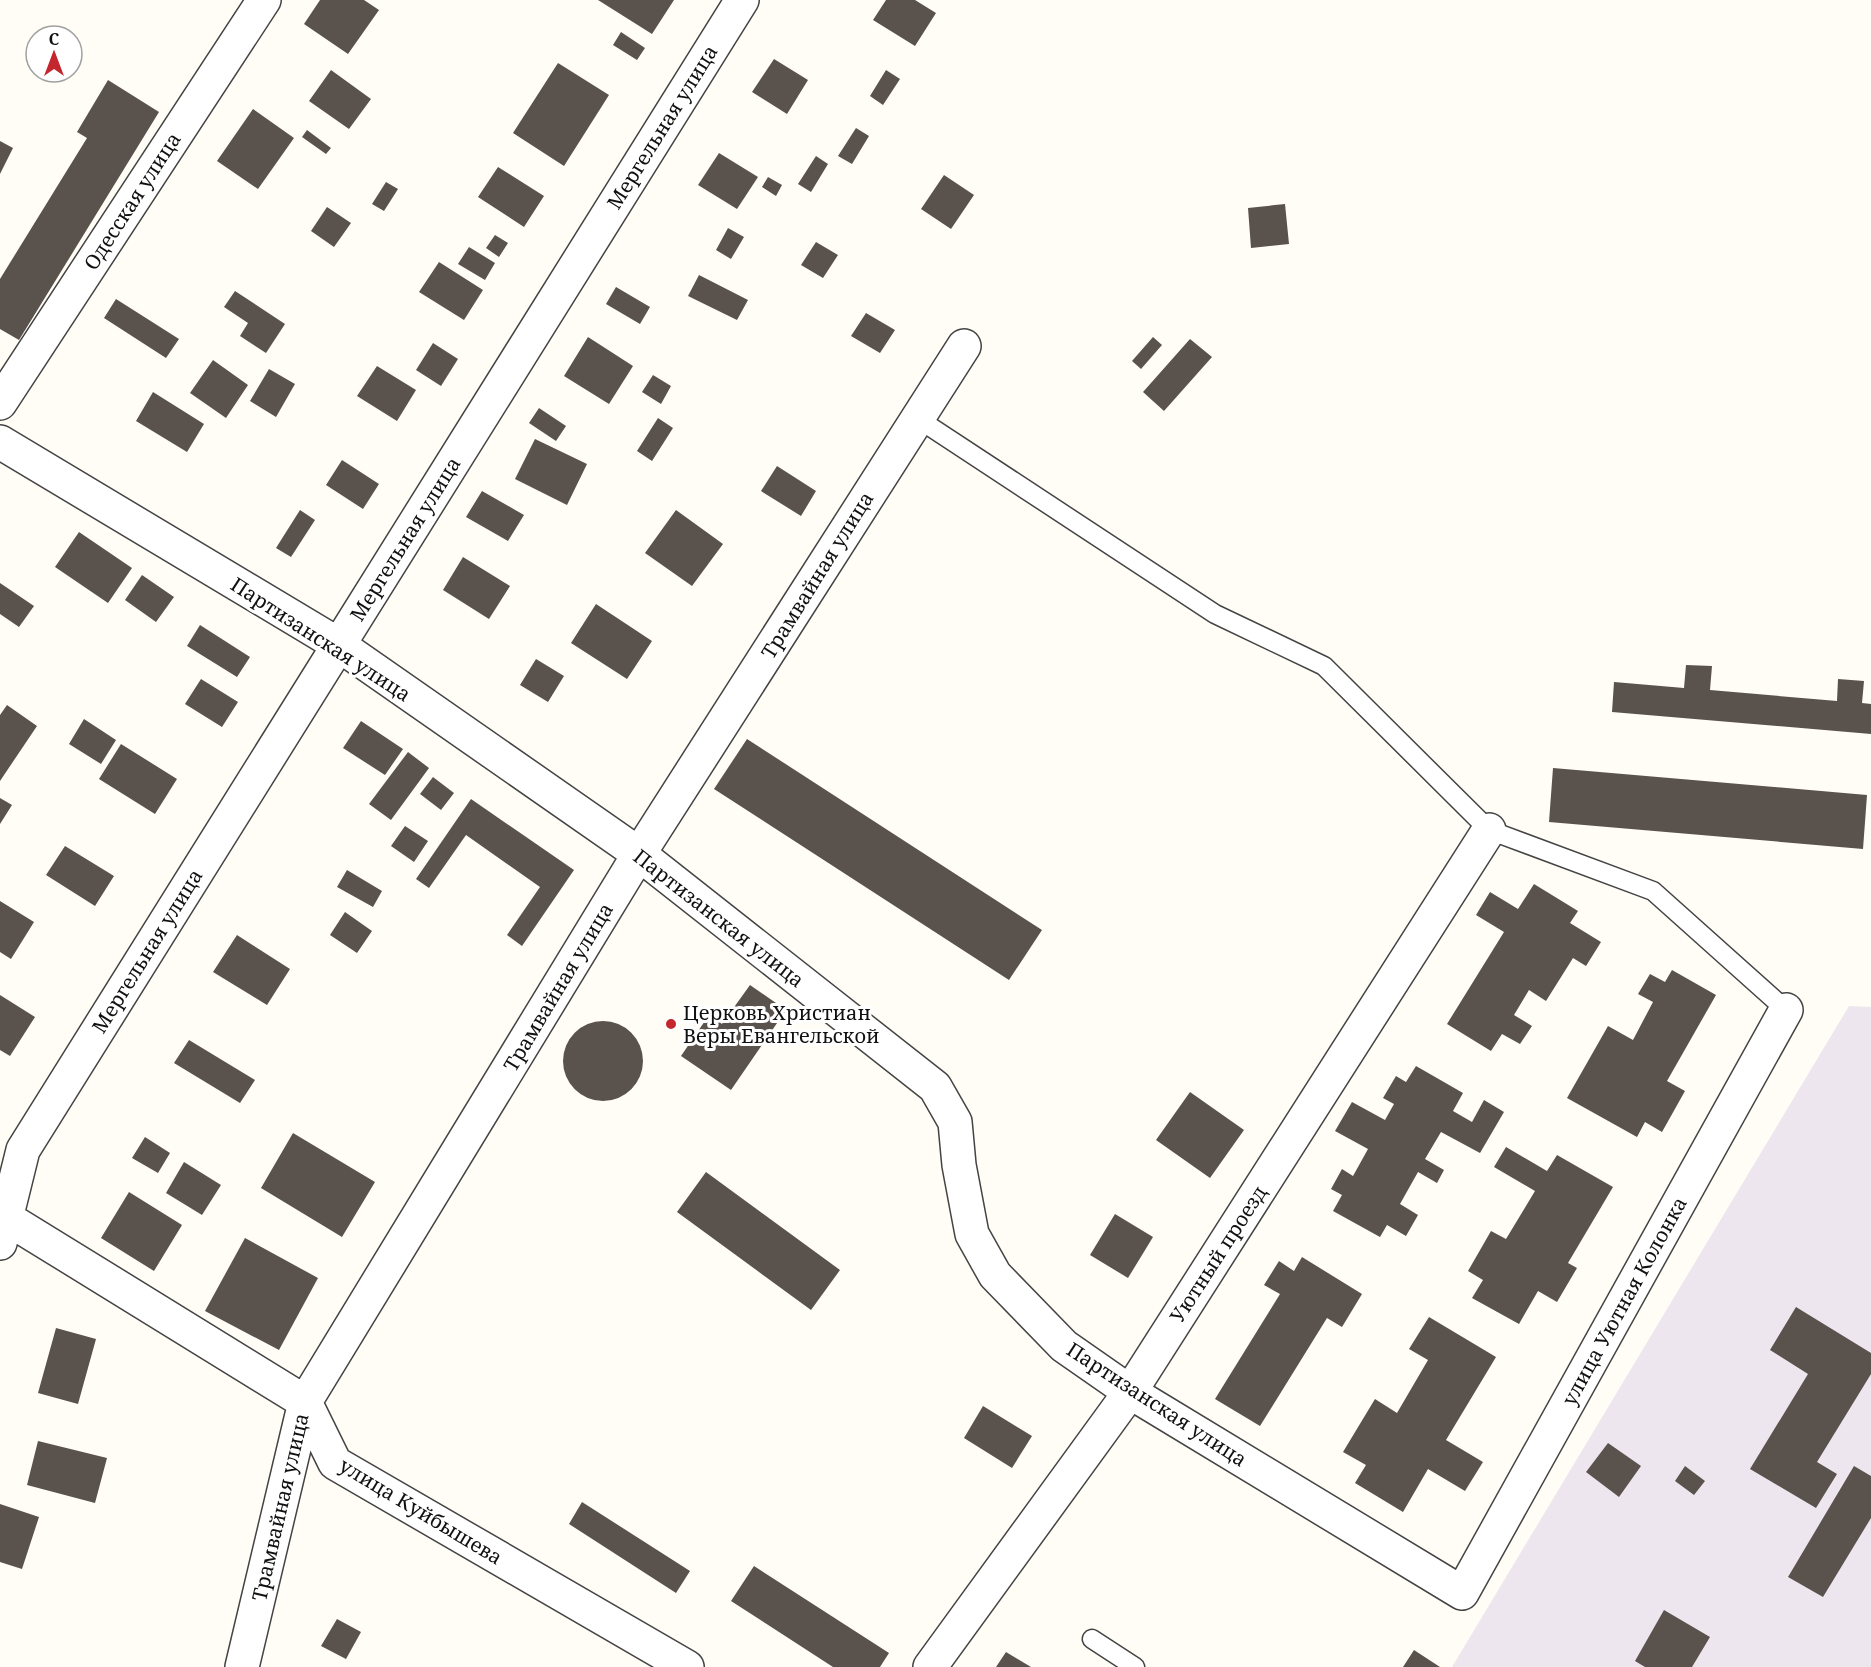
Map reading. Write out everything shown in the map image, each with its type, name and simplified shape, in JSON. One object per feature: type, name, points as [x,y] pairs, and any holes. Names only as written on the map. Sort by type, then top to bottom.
[{"type":"street","name":"Одесская улица","points":[[0,403],[264,0]]},
{"type":"street","name":"Мергельная улица","points":[[2,1225],[23,1150],[742,0]]},
{"type":"street","name":"Трамвайная улица","points":[[243,1667],[305,1402],[639,854],[964,346]]},
{"type":"street","name":"Партизанская улица","points":[[0,442],[339,645],[639,854],[935,1087],[955,1122],[959,1165],[972,1234],[995,1275],[1064,1346],[1130,1392],[1462,1593]]},
{"type":"street","name":"Уютный проезд","points":[[930,1667],[1130,1392],[1489,830]]},
{"type":"street","name":"улица Уютная Колонка","points":[[1462,1593],[1786,1010]]},
{"type":"street","points":[[2,1225],[305,1402]]},
{"type":"street","name":"улица Куйбышева","points":[[305,1402],[335,1463],[687,1667]]},
{"type":"lane","points":[[917,418],[1215,614],[1324,666],[1489,830],[1653,891],[1786,1010]]},
{"type":"lane","points":[[1092,1639],[1135,1667]]},
{"type":"shaded area","points":[[1849,1006],[1871,1007],[1871,1667],[1452,1667]]},
{"type":"building","points":[[320,0],[364,0],[379,10],[348,54],[304,24]]},
{"type":"building","points":[[598,0],[674,0],[652,34]]},
{"type":"building","points":[[886,0],[915,0],[936,13],[915,46],[873,20]]},
{"type":"building","points":[[621,32],[645,48],[637,60],[613,45]]},
{"type":"building","points":[[774,59],[808,80],[787,114],[752,92]]},
{"type":"building","points":[[558,63],[609,95],[564,166],[513,133]]},
{"type":"building","points":[[331,70],[371,99],[349,129],[309,101]]},
{"type":"building","points":[[886,70],[900,79],[883,105],[870,96]]},
{"type":"building","points":[[108,80],[159,112],[19,340],[0,329],[0,279],[87,138],[77,132]]},
{"type":"building","points":[[253,109],[294,138],[258,189],[217,161]]},
{"type":"building","points":[[856,128],[869,136],[852,164],[838,156]]},
{"type":"building","points":[[307,130],[331,148],[326,154],[302,137]]},
{"type":"building","points":[[0,141],[13,148],[0,174]]},
{"type":"building","points":[[719,153],[758,177],[737,209],[698,185]]},
{"type":"building","points":[[816,156],[828,164],[811,192],[798,184]]},
{"type":"building","points":[[498,167],[544,196],[524,227],[478,197]]},
{"type":"building","points":[[944,175],[974,195],[951,229],[921,209]]},
{"type":"building","points":[[768,177],[782,185],[776,196],[762,187]]},
{"type":"building","points":[[386,182],[398,189],[384,211],[372,204]]},
{"type":"building","points":[[1285,204],[1289,244],[1251,248],[1248,208]]},
{"type":"building","points":[[327,207],[351,223],[334,247],[311,231]]},
{"type":"building","points":[[728,228],[744,237],[731,259],[716,250]]},
{"type":"building","points":[[495,235],[508,243],[499,257],[486,248]]},
{"type":"building","points":[[816,242],[838,255],[823,278],[801,265]]},
{"type":"building","points":[[469,247],[495,263],[485,280],[458,264]]},
{"type":"building","points":[[439,262],[483,290],[464,320],[419,292]]},
{"type":"building","points":[[699,275],[748,300],[737,320],[688,296]]},
{"type":"building","points":[[616,287],[650,307],[640,324],[606,304]]},
{"type":"building","points":[[235,291],[285,324],[266,353],[240,336],[248,323],[224,307]]},
{"type":"building","points":[[116,299],[179,339],[166,358],[104,318]]},
{"type":"building","points":[[866,313],[895,330],[880,353],[851,336]]},
{"type":"building","points":[[588,337],[633,366],[609,404],[564,376]]},
{"type":"building","points":[[1153,337],[1162,345],[1141,369],[1132,361]]},
{"type":"building","points":[[1190,339],[1212,357],[1164,411],[1143,392]]},
{"type":"building","points":[[433,343],[458,359],[441,386],[416,370]]},
{"type":"building","points":[[213,360],[248,385],[226,418],[190,393]]},
{"type":"building","points":[[377,366],[416,390],[397,421],[357,396]]},
{"type":"building","points":[[269,369],[295,384],[276,417],[250,401]]},
{"type":"building","points":[[653,375],[671,386],[661,404],[642,392]]},
{"type":"building","points":[[153,392],[204,424],[187,452],[136,421]]},
{"type":"building","points":[[539,408],[566,426],[556,441],[529,423]]},
{"type":"building","points":[[658,418],[673,428],[652,461],[637,451]]},
{"type":"building","points":[[535,439],[587,464],[567,505],[515,479]]},
{"type":"building","points":[[342,460],[379,484],[363,509],[326,485]]},
{"type":"building","points":[[777,466],[816,491],[801,516],[761,491]]},
{"type":"building","points":[[482,491],[524,515],[508,541],[466,517]]},
{"type":"building","points":[[300,510],[315,520],[291,557],[276,548]]},
{"type":"building","points":[[676,510],[723,544],[692,586],[645,553]]},
{"type":"building","points":[[79,532],[132,568],[108,603],[55,567]]},
{"type":"building","points":[[463,557],[510,586],[489,619],[443,590]]},
{"type":"building","points":[[142,575],[174,597],[156,622],[125,600]]},
{"type":"building","points":[[0,583],[34,606],[19,627],[0,614]]},
{"type":"building","points":[[596,604],[652,641],[627,679],[571,643]]},
{"type":"building","points":[[200,625],[250,657],[237,677],[187,646]]},
{"type":"building","points":[[536,659],[564,676],[548,702],[520,685]]},
{"type":"building","points":[[1686,665],[1712,666],[1710,690],[1837,701],[1838,679],[1864,681],[1862,703],[1871,704],[1871,734],[1612,712],[1614,682],[1684,688]]},
{"type":"building","points":[[201,679],[238,702],[222,727],[185,704]]},
{"type":"building","points":[[7,705],[37,726],[0,781],[0,715]]},
{"type":"building","points":[[84,719],[116,740],[101,764],[69,744]]},
{"type":"building","points":[[361,721],[403,749],[385,775],[343,748]]},
{"type":"building","points":[[747,739],[1042,930],[1009,980],[714,789]]},
{"type":"building","points":[[121,744],[177,779],[155,814],[99,779]]},
{"type":"building","points":[[408,752],[429,768],[391,820],[369,804]]},
{"type":"building","points":[[1553,768],[1867,795],[1863,849],[1549,822]]},
{"type":"building","points":[[433,777],[454,793],[441,810],[420,794]]},
{"type":"building","points":[[0,798],[12,805],[0,824]]},
{"type":"building","points":[[471,799],[574,870],[522,946],[507,935],[540,887],[466,835],[429,888],[416,879]]},
{"type":"building","points":[[405,826],[428,841],[414,862],[391,846]]},
{"type":"building","points":[[65,846],[114,876],[95,906],[46,875]]},
{"type":"building","points":[[347,870],[382,891],[373,907],[337,887]]},
{"type":"building","points":[[1534,884],[1578,911],[1570,923],[1601,942],[1586,966],[1573,958],[1546,1001],[1529,990],[1514,1015],[1532,1026],[1520,1044],[1502,1034],[1491,1051],[1447,1024],[1504,932],[1476,915],[1490,892],[1518,909]]},
{"type":"building","points":[[0,901],[34,922],[11,959],[0,952]]},
{"type":"building","points":[[345,912],[372,931],[357,953],[330,935]]},
{"type":"building","points":[[237,935],[290,969],[267,1005],[213,972]]},
{"type":"building","points":[[1672,970],[1716,995],[1667,1081],[1685,1091],[1662,1132],[1645,1122],[1637,1137],[1567,1098],[1608,1026],[1633,1040],[1653,1002],[1638,994],[1650,974],[1665,982]]},
{"type":"building","points":[[750,985],[786,1010],[731,1090],[681,1056],[709,1015],[722,1024]]},
{"type":"building","points":[[0,995],[35,1017],[10,1056],[0,1050]]},
{"type":"building","points":[[603,1021],[618,1024],[631,1033],[640,1046],[643,1061],[640,1076],[631,1089],[618,1098],[603,1101],[588,1098],[575,1089],[566,1076],[563,1061],[566,1046],[575,1033],[588,1024]]},
{"type":"building","points":[[189,1040],[255,1080],[240,1103],[174,1063]]},
{"type":"building","points":[[1416,1066],[1463,1093],[1453,1111],[1472,1122],[1484,1100],[1504,1112],[1480,1153],[1441,1132],[1425,1159],[1444,1170],[1437,1183],[1418,1172],[1400,1204],[1418,1215],[1406,1236],[1387,1225],[1380,1237],[1333,1211],[1342,1195],[1331,1189],[1342,1169],[1353,1176],[1368,1149],[1335,1131],[1352,1102],[1385,1120],[1394,1104],[1383,1098],[1396,1076],[1406,1082]]},
{"type":"building","points":[[1190,1092],[1244,1130],[1210,1178],[1156,1140]]},
{"type":"building","points":[[293,1133],[375,1182],[342,1237],[261,1188]]},
{"type":"building","points":[[145,1137],[170,1153],[158,1173],[132,1158]]},
{"type":"building","points":[[1506,1147],[1547,1171],[1557,1155],[1613,1187],[1568,1263],[1577,1268],[1557,1302],[1538,1291],[1519,1324],[1472,1298],[1483,1280],[1468,1271],[1491,1231],[1506,1239],[1535,1191],[1494,1167]]},
{"type":"building","points":[[184,1162],[221,1185],[202,1215],[166,1193]]},
{"type":"building","points":[[706,1172],[840,1270],[811,1310],[677,1212]]},
{"type":"building","points":[[129,1192],[182,1225],[154,1271],[101,1238]]},
{"type":"building","points":[[1115,1214],[1153,1237],[1128,1278],[1090,1255]]},
{"type":"building","points":[[245,1238],[318,1278],[279,1350],[205,1311]]},
{"type":"building","points":[[1302,1257],[1362,1294],[1342,1327],[1327,1318],[1260,1426],[1215,1399],[1280,1294],[1264,1285],[1279,1261],[1294,1271]]},
{"type":"building","points":[[1796,1307],[1871,1353],[1871,1374],[1817,1462],[1837,1474],[1816,1508],[1750,1469],[1808,1374],[1770,1350]]},
{"type":"building","points":[[1429,1317],[1496,1357],[1446,1440],[1483,1462],[1465,1491],[1428,1469],[1403,1512],[1355,1483],[1366,1465],[1343,1452],[1375,1399],[1397,1413],[1428,1360],[1409,1349]]},
{"type":"building","points":[[56,1328],[96,1339],[78,1404],[38,1393]]},
{"type":"building","points":[[983,1406],[1032,1436],[1012,1468],[964,1438]]},
{"type":"building","points":[[38,1441],[107,1458],[95,1503],[27,1485]]},
{"type":"building","points":[[1608,1443],[1641,1466],[1619,1497],[1586,1472]]},
{"type":"building","points":[[1685,1466],[1705,1481],[1694,1495],[1675,1481]]},
{"type":"building","points":[[1854,1466],[1871,1476],[1871,1518],[1823,1597],[1788,1577]]},
{"type":"building","points":[[582,1502],[690,1571],[676,1593],[569,1524]]},
{"type":"building","points":[[0,1504],[39,1517],[22,1569],[0,1562]]},
{"type":"building","points":[[754,1566],[889,1653],[880,1667],[833,1667],[731,1601]]},
{"type":"building","points":[[1664,1610],[1710,1637],[1692,1667],[1645,1667],[1635,1661]]},
{"type":"building","points":[[337,1619],[361,1632],[346,1659],[321,1646]]},
{"type":"building","points":[[1414,1650],[1440,1667],[1403,1667]]},
{"type":"building","points":[[1006,1652],[1031,1667],[996,1667]]},
{"type":"place","name":"Церковь Христиан Веры Евангельской","points":[[671,1024]]}]
